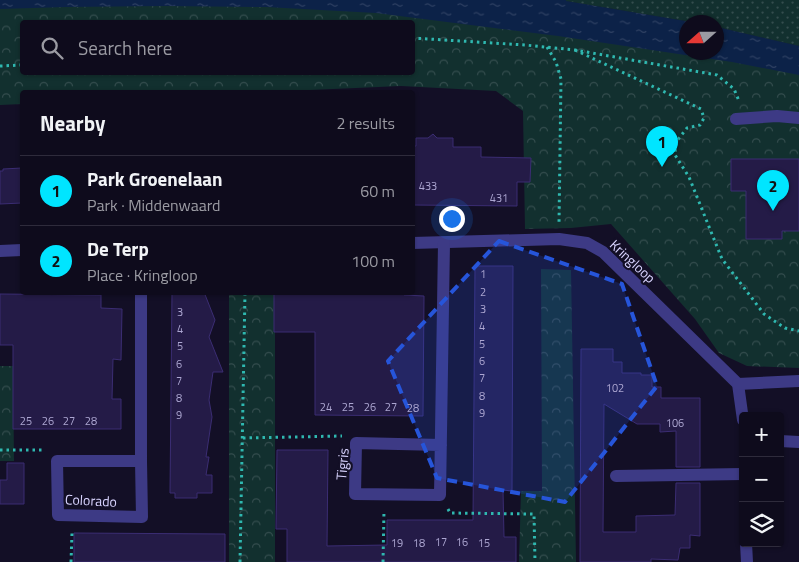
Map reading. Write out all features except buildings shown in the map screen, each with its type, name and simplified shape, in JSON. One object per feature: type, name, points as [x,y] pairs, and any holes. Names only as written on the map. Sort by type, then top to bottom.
[{"type":"street","points":[[742,119],[777,116],[799,118]]},
{"type":"street","name":"Kringloop","points":[[415,243],[559,239],[587,243],[603,252],[738,384]]},
{"type":"street","name":"Tigris","points":[[441,445],[356,443],[355,494],[440,495],[441,445],[444,243]]},
{"type":"street","points":[[0,251],[20,250]]},
{"type":"street","name":"Colorado","points":[[57,461],[58,515],[142,517],[141,295]]},
{"type":"street","points":[[742,412],[738,384],[799,381]]},
{"type":"street","points":[[784,441],[799,442]]},
{"type":"street","points":[[57,461],[141,461]]},
{"type":"street","points":[[616,476],[739,474]]},
{"type":"street","points":[[746,547],[747,562]]},
{"type":"path","points":[[415,38],[575,50],[717,76],[734,90],[742,119]]},
{"type":"path","points":[[547,47],[556,62],[561,79],[559,239]]},
{"type":"path","points":[[575,50],[701,109],[704,118],[700,125],[687,128],[676,142],[675,155],[689,177],[722,259],[764,314],[785,328],[799,331]]},
{"type":"path","points":[[0,66],[20,65]]},
{"type":"path","points":[[240,562],[245,295]]},
{"type":"path","points":[[243,438],[344,436],[356,443]]},
{"type":"path","points":[[0,450],[44,450],[57,461]]},
{"type":"path","points":[[383,562],[384,494]]},
{"type":"path","points":[[450,513],[534,514],[535,562]]},
{"type":"path","points":[[71,562],[72,515]]},
{"type":"highlighted area","points":[[499,241],[622,284],[657,386],[565,502],[437,478],[388,361]]},
{"type":"green space","points":[[0,0],[566,1],[679,20],[679,60],[724,60],[724,29],[799,46],[799,368],[747,366],[719,353],[695,319],[611,224],[571,228],[525,229],[523,111],[496,91],[401,86],[310,90],[20,90],[20,104],[0,105]]},
{"type":"green space","points":[[799,0],[799,46],[724,29],[724,15],[679,15],[679,20],[566,1]]},
{"type":"green space","points":[[541,269],[571,270],[576,562],[519,562],[521,491],[542,491]]},
{"type":"green space","points":[[229,295],[275,295],[275,562],[229,562]]},
{"type":"green space","points":[[0,366],[13,366],[14,461],[0,461]]},
{"type":"water","points":[[0,0],[566,0],[679,20],[679,54],[558,36],[376,13],[266,7],[165,6],[0,9]]},
{"type":"water","points":[[724,29],[799,46],[799,75],[719,60],[724,60]]},
{"type":"place","name":"Park Groenelaan","points":[[662,167]]},
{"type":"place","name":"De Terp","points":[[773,211]]}]
